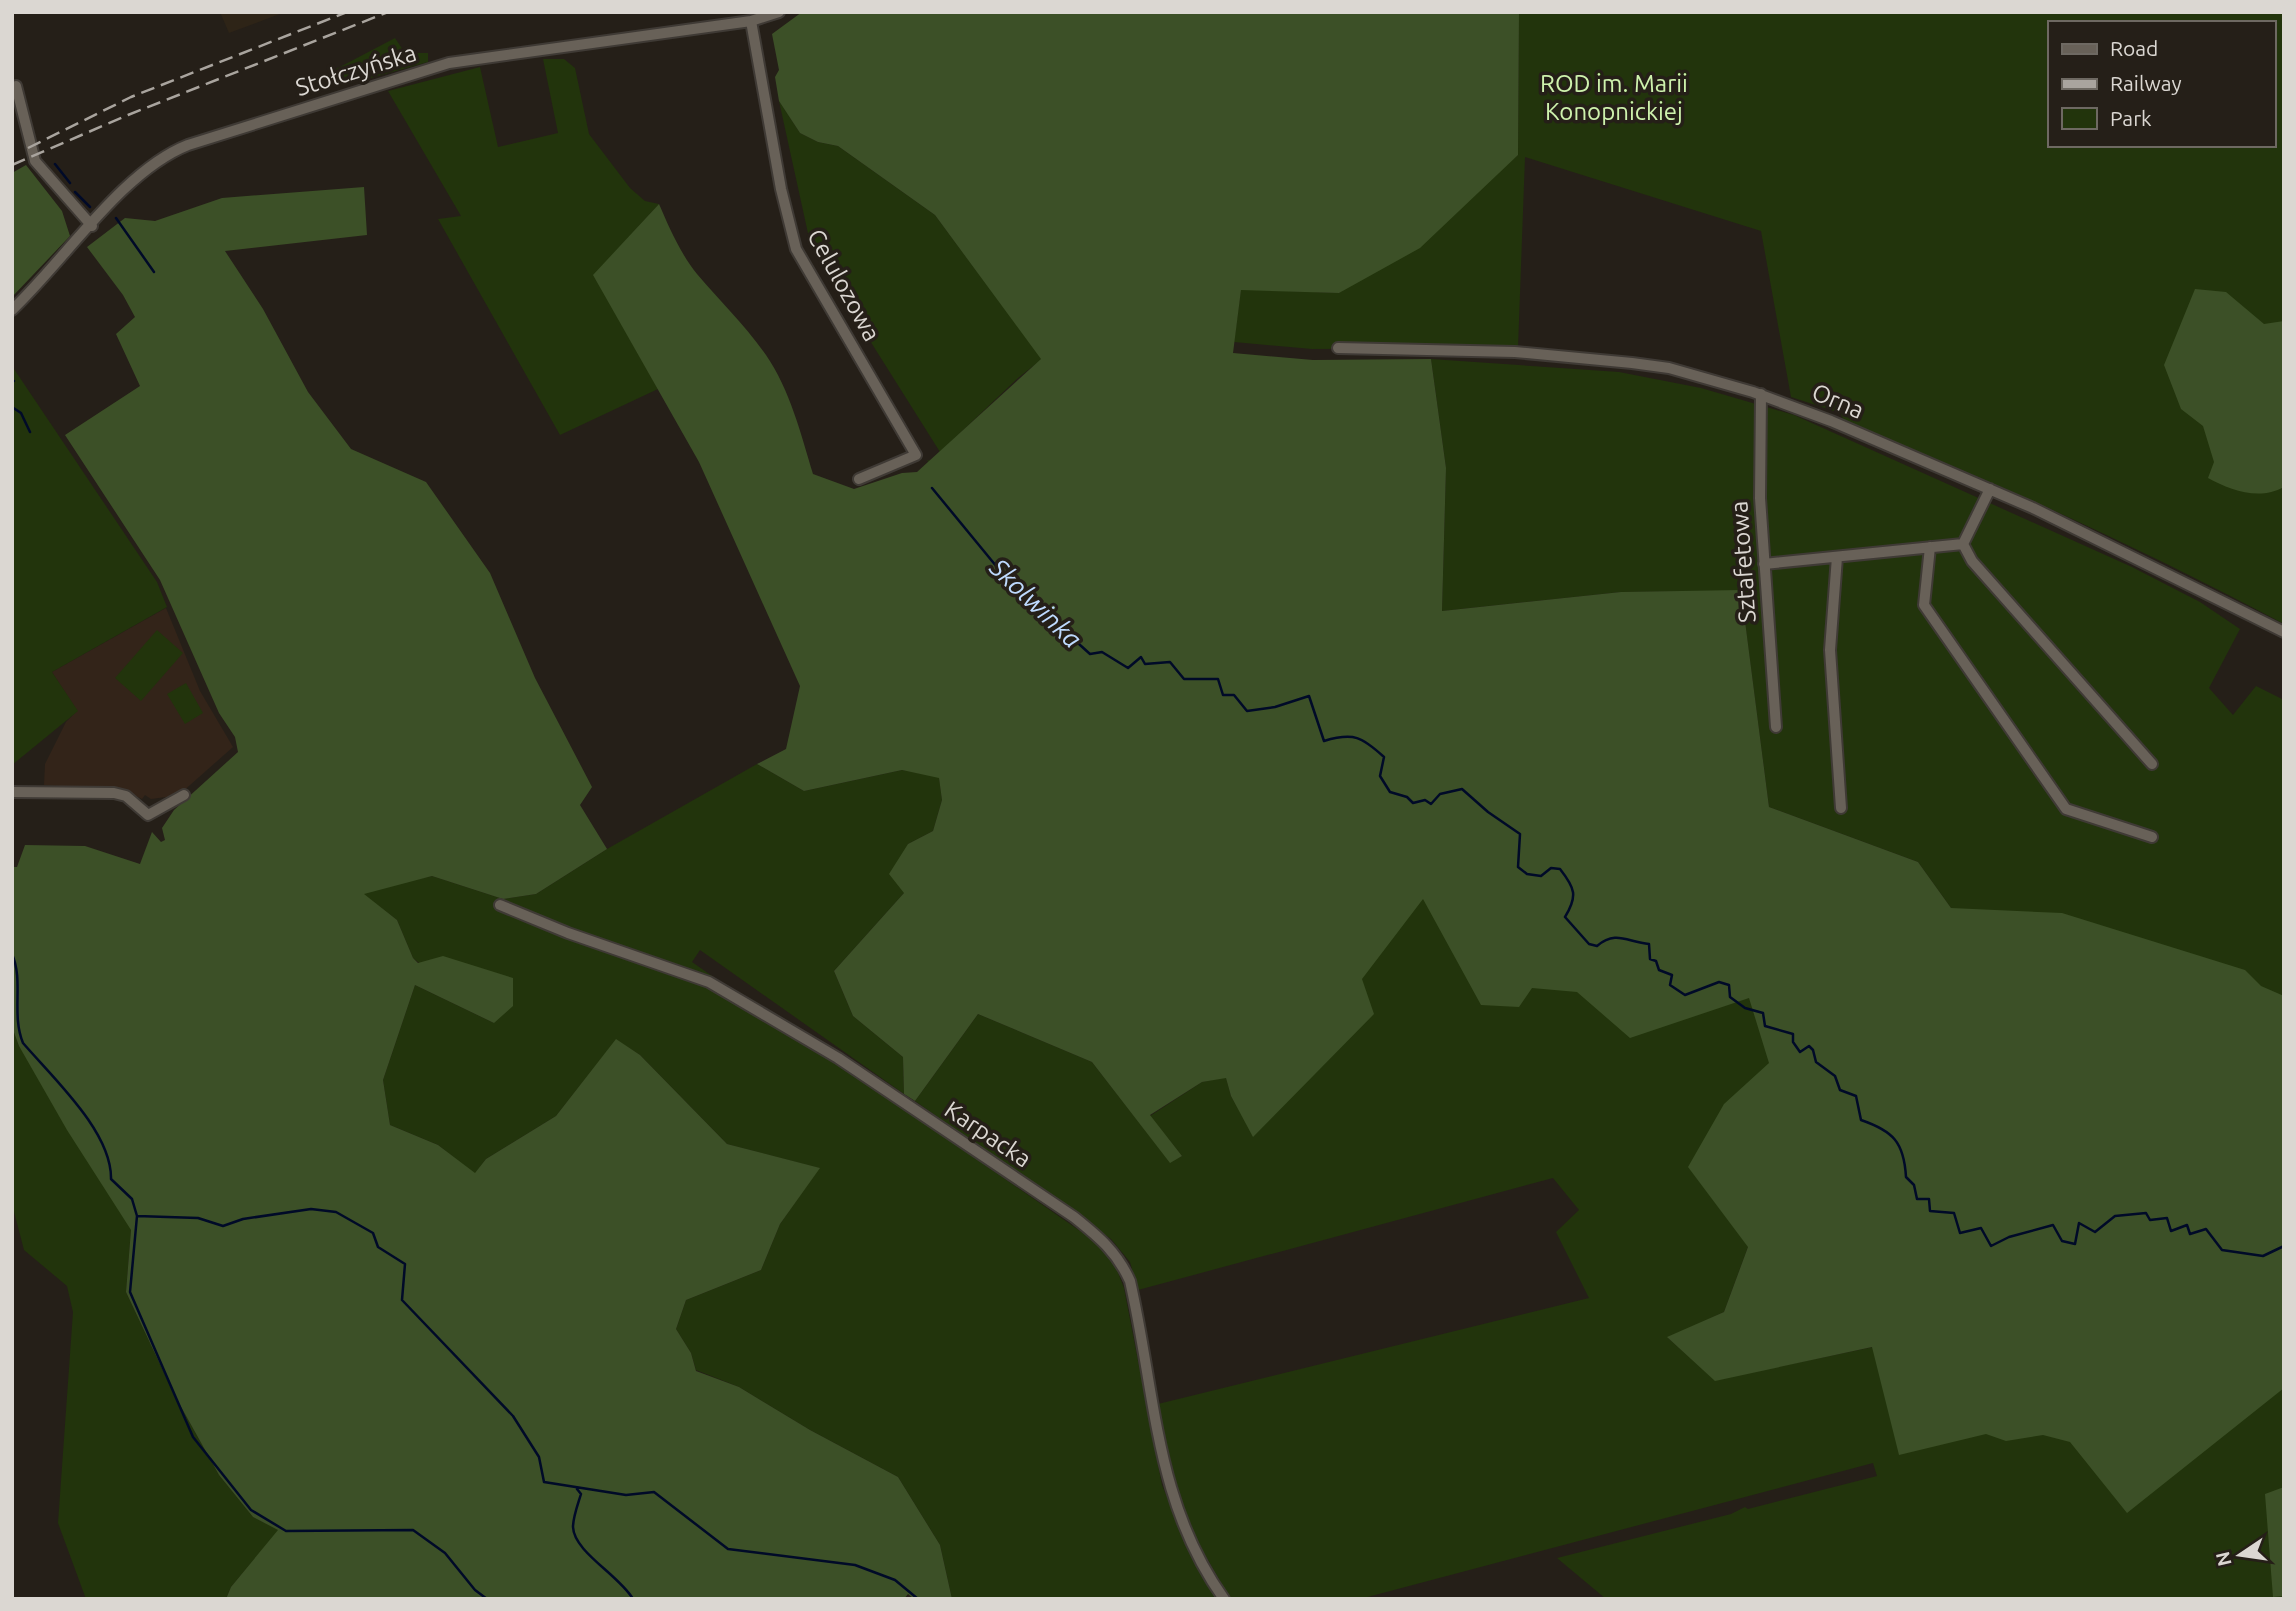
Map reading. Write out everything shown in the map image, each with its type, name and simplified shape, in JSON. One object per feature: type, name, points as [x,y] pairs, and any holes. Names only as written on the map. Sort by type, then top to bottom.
[{"type":"street","name":"Stołczyńska","points":[[12,310],[139,175],[171,152],[398,78],[477,58],[751,21],[779,12]]},
{"type":"street","name":"Celulozowa","points":[[751,21],[781,189],[796,249],[916,455],[859,479]]},
{"type":"street","points":[[16,86],[35,160],[92,226]]},
{"type":"street","name":"Orna","points":[[1338,348],[1515,352],[1632,363],[1669,368],[1761,394],[1990,489],[2156,567],[2284,632]]},
{"type":"street","name":"Sztafetowa","points":[[1761,394],[1760,498],[1776,727]]},
{"type":"street","points":[[1963,544],[1990,489]]},
{"type":"street","points":[[1764,565],[1963,544]]},
{"type":"street","points":[[1963,544],[1972,561],[2152,764]]},
{"type":"street","points":[[1930,548],[1924,605],[2066,809],[2152,837]]},
{"type":"street","points":[[1837,557],[1830,650],[1841,808]]},
{"type":"street","points":[[12,792],[114,793],[140,805],[148,816],[184,795]]},
{"type":"street","name":"Karpacka","points":[[500,905],[722,989],[838,1058],[1074,1217],[1104,1241],[1120,1258],[1130,1281],[1159,1442],[1182,1525],[1200,1566],[1224,1599]]},
{"type":"shaded area","points":[[220,12],[285,12],[229,33]]},
{"type":"shaded area","points":[[166,608],[200,691],[233,747],[181,793],[166,797],[151,799],[145,795],[142,799],[124,790],[44,785],[45,764],[66,722],[77,711],[52,672]]},
{"type":"green space","points":[[802,12],[1519,12],[1518,155],[1420,248],[1339,293],[1241,290],[1233,353],[1313,360],[1431,359],[1446,468],[1442,611],[1621,592],[1741,590],[1769,807],[1918,862],[1951,908],[2062,913],[2245,970],[2261,986],[2284,996],[2284,1388],[2127,1513],[2070,1442],[2043,1435],[2006,1441],[1986,1434],[1899,1455],[1872,1347],[1715,1381],[1667,1337],[1724,1312],[1748,1247],[1688,1167],[1724,1104],[1769,1063],[1749,998],[1630,1038],[1577,992],[1532,988],[1519,1007],[1481,1005],[1423,899],[1362,979],[1374,1014],[1253,1137],[1231,1096],[1226,1078],[1202,1082],[1150,1115],[1182,1156],[1170,1163],[1092,1062],[978,1014],[915,1101],[904,1094],[903,1057],[853,1016],[834,971],[904,893],[889,874],[908,844],[933,831],[942,800],[939,778],[902,770],[804,791],[757,764],[786,749],[800,686],[699,462],[593,275],[659,204],[675,240],[691,266],[750,333],[782,383],[813,474],[854,489],[902,473],[917,472],[1041,359],[935,215],[838,146],[818,142],[800,133],[779,101],[775,77],[779,70],[772,34]]},
{"type":"green space","name":"ROD im. Marii Konopnickiej","points":[[1519,12],[2284,12],[2284,624],[2067,517],[1956,467],[1845,422],[1840,413],[1791,397],[1761,231],[1525,157],[1518,348],[1312,349],[1234,342],[1241,289],[1339,293],[1518,155]]},
{"type":"green space","points":[[395,38],[405,53],[428,53],[428,62],[342,86],[336,69]]},
{"type":"green space","points":[[543,59],[564,59],[575,68],[589,134],[630,188],[645,201],[659,204],[594,275],[658,389],[560,435],[438,219],[461,216],[388,91],[480,67],[498,147],[558,133]]},
{"type":"green space","points":[[779,101],[800,133],[818,142],[838,146],[935,215],[1042,359],[1018,378],[940,452],[811,247]]},
{"type":"green space","points":[[26,165],[62,211],[70,236],[12,297],[12,173]]},
{"type":"green space","points":[[364,187],[367,235],[225,251],[263,309],[308,392],[351,449],[426,482],[490,573],[535,678],[592,787],[580,805],[607,849],[536,894],[503,899],[432,876],[364,894],[397,920],[413,958],[418,963],[443,956],[513,978],[513,1006],[494,1023],[415,985],[383,1080],[390,1125],[438,1145],[475,1173],[486,1159],[556,1116],[616,1039],[640,1055],[727,1144],[820,1168],[780,1224],[761,1270],[686,1300],[676,1329],[691,1353],[696,1371],[739,1387],[810,1430],[898,1477],[940,1545],[952,1599],[914,1599],[908,1594],[904,1599],[226,1599],[231,1587],[278,1530],[253,1517],[219,1475],[175,1396],[126,1292],[131,1230],[67,1130],[19,1046],[12,1027],[12,867],[17,867],[25,845],[85,846],[140,864],[152,832],[161,842],[165,840],[162,828],[174,810],[238,752],[235,737],[219,713],[160,580],[65,435],[140,386],[116,334],[135,317],[123,295],[87,247],[125,218],[155,221],[222,198]]},
{"type":"green space","points":[[2195,289],[2226,292],[2264,324],[2284,321],[2284,487],[2265,493],[2245,492],[2208,478],[2214,462],[2203,426],[2181,409],[2164,365]]},
{"type":"green space","points":[[1431,359],[1619,372],[1701,388],[1794,415],[2132,567],[2200,602],[2240,629],[2209,688],[2233,715],[2256,686],[2284,700],[2284,1599],[1606,1599],[1557,1558],[1731,1514],[1745,1507],[1748,1509],[1877,1476],[1873,1463],[1360,1599],[1230,1599],[1190,1528],[1175,1482],[1158,1404],[1589,1298],[1556,1232],[1579,1210],[1553,1178],[1138,1290],[1130,1262],[1111,1239],[915,1101],[978,1014],[1092,1062],[1170,1162],[1182,1156],[1150,1116],[1202,1082],[1226,1077],[1231,1096],[1254,1136],[1087,716],[927,460],[1231,530],[1951,908],[1918,862],[1769,807],[1741,591],[1621,592],[1442,611],[1446,468]],"holes":[[[1748,1247],[1986,1434],[1873,1347],[1715,1380],[1668,1338],[1724,1312]]]},
{"type":"green space","points":[[12,366],[157,582],[167,607],[52,672],[78,711],[12,765]]},
{"type":"green space","points":[[157,630],[183,653],[141,701],[115,678]]},
{"type":"green space","points":[[186,683],[203,713],[185,724],[167,694]]},
{"type":"green space","points":[[757,764],[804,791],[902,770],[939,777],[942,800],[933,831],[908,844],[904,893],[834,971],[853,1016],[903,1057],[904,1094],[700,950],[692,962],[1096,1242],[1114,1262],[1124,1288],[1162,1485],[1193,1559],[1218,1599],[952,1599],[940,1545],[898,1477],[810,1430],[739,1387],[696,1370],[691,1353],[676,1329],[686,1300],[761,1270],[780,1224],[819,1168],[727,1144],[640,1055],[616,1040],[556,1116],[486,1159],[475,1174],[438,1145],[390,1125],[383,1080],[415,985],[494,1023],[413,958],[397,920],[363,894],[368,890],[432,876],[503,899],[536,894],[607,849]]},
{"type":"green space","points":[[12,1027],[19,1046],[111,1170],[131,1230],[126,1292],[175,1396],[219,1475],[253,1517],[279,1530],[231,1587],[226,1599],[86,1599],[58,1523],[73,1312],[67,1286],[24,1250],[12,1204]]},
{"type":"green space","points":[[2284,1487],[2284,1596],[2273,1597],[2265,1494]]},
{"type":"waterway","points":[[55,164],[70,183]]},
{"type":"waterway","points":[[75,192],[90,207]]},
{"type":"waterway","points":[[116,218],[154,272]]},
{"type":"waterway","points":[[12,407],[21,413],[30,432]]},
{"type":"waterway","name":"Skolwinka","points":[[932,488],[1006,578],[1090,654],[1102,652],[1128,668],[1141,657],[1145,664],[1170,662],[1184,679],[1218,679],[1223,695],[1234,695],[1247,711],[1275,707],[1309,696],[1324,741],[1343,737],[1357,738],[1384,757],[1380,776],[1390,792],[1407,797],[1413,803],[1425,800],[1431,804],[1440,794],[1462,789],[1488,812],[1520,834],[1518,867],[1527,874],[1541,876],[1551,868],[1560,869],[1573,892],[1572,903],[1565,917],[1589,944],[1597,946],[1616,938],[1649,944],[1650,959],[1656,961],[1659,970],[1672,975],[1670,985],[1685,995],[1719,982],[1729,985],[1730,997],[1745,1008],[1763,1013],[1765,1026],[1793,1034],[1793,1042],[1800,1052],[1809,1046],[1816,1062],[1835,1076],[1840,1090],[1856,1096],[1861,1120],[1881,1129],[1895,1140],[1903,1155],[1906,1177],[1914,1185],[1917,1199],[1929,1199],[1930,1211],[1954,1213],[1960,1233],[1981,1228],[1991,1246],[2009,1237],[2053,1225],[2062,1241],[2075,1244],[2079,1223],[2095,1232],[2115,1216],[2146,1213],[2150,1220],[2167,1218],[2171,1231],[2187,1225],[2190,1234],[2206,1229],[2222,1250],[2263,1256],[2284,1246]]},
{"type":"waterway","points":[[12,954],[17,975],[18,1021],[23,1043],[79,1106],[102,1143],[109,1161],[111,1179],[132,1199],[137,1216],[130,1292],[193,1437],[251,1510],[286,1531],[413,1530],[445,1553],[475,1590],[487,1599]]},
{"type":"waterway","points":[[137,1216],[198,1218],[223,1226],[243,1219],[311,1209],[336,1212],[373,1233],[378,1247],[405,1264],[402,1300],[513,1416],[539,1457],[544,1482],[626,1495],[654,1492],[728,1549],[855,1565],[895,1580],[918,1599]]},
{"type":"waterway","points":[[577,1489],[581,1494],[573,1523],[575,1536],[633,1599]]},
{"type":"railway","points":[[28,148],[131,97],[347,12]]},
{"type":"railway","points":[[12,165],[128,115],[388,12]]}]
